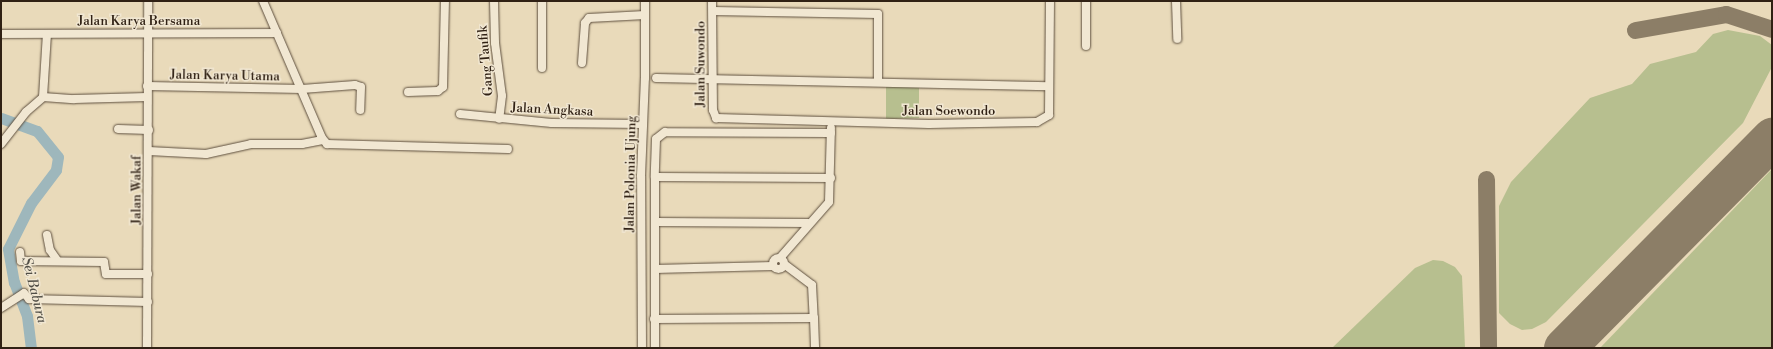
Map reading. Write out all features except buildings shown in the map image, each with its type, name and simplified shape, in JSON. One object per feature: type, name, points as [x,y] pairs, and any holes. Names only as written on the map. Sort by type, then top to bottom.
[{"type":"street","name":"Jalan Wakaf","points":[[147,348],[149,151],[147,97],[148,1]]},
{"type":"street","points":[[263,1],[323,140],[331,145],[508,149]]},
{"type":"street","points":[[408,92],[439,90],[443,88],[445,1]]},
{"type":"street","name":"Gang Taufik","points":[[494,1],[495,43],[502,96],[499,119]]},
{"type":"street","points":[[542,1],[542,68]]},
{"type":"street","name":"Jalan Polonia Ujung","points":[[642,348],[645,1]]},
{"type":"street","name":"Jalan Suwondo","points":[[712,1],[713,114],[716,118],[722,120]]},
{"type":"street","points":[[656,78],[713,81],[878,82],[1049,86],[1050,1]]},
{"type":"street","points":[[1086,1],[1086,46]]},
{"type":"street","points":[[1176,1],[1176,39]]},
{"type":"street","points":[[712,11],[878,14],[878,82]]},
{"type":"street","points":[[582,63],[585,23],[589,18],[645,14]]},
{"type":"street","name":"Jalan Karya Bersama","points":[[1,34],[276,33]]},
{"type":"street","points":[[43,97],[47,34]]},
{"type":"street","points":[[302,89],[344,84],[359,86],[360,110]]},
{"type":"street","name":"Jalan Karya Utama","points":[[148,86],[302,89]]},
{"type":"street","name":"Jalan Soewondo","points":[[722,120],[830,122],[1037,122],[1049,115],[1049,86]]},
{"type":"street","points":[[1,144],[26,112],[43,97],[53,95],[74,99],[147,97]]},
{"type":"street","name":"Jalan Angkasa","points":[[460,114],[499,119],[643,124]]},
{"type":"street","points":[[782,261],[808,223],[829,202],[831,178],[830,122]]},
{"type":"street","points":[[118,129],[149,130]]},
{"type":"street","points":[[655,348],[656,139],[664,132],[831,133]]},
{"type":"street","points":[[149,151],[206,154],[251,144],[306,143],[323,140]]},
{"type":"street","points":[[655,177],[831,178]]},
{"type":"street","points":[[656,222],[808,223]]},
{"type":"street","points":[[47,235],[50,250],[57,260]]},
{"type":"street","points":[[20,252],[21,261],[57,260],[104,262],[107,274],[148,274]]},
{"type":"street","points":[[655,269],[773,266],[774,259],[782,261],[812,285],[815,348]]},
{"type":"street","points":[[1,308],[24,293],[29,299],[148,302]]},
{"type":"street","points":[[654,318],[814,318]]},
{"type":"green space","points":[[1728,30],[1760,36],[1772,45],[1772,67],[1743,123],[1546,322],[1532,329],[1522,330],[1510,324],[1499,313],[1499,206],[1511,182],[1590,98],[1632,84],[1650,64],[1696,52],[1713,34]]},
{"type":"green space","points":[[919,85],[919,118],[886,119],[886,86]]},
{"type":"green space","points":[[1772,169],[1772,348],[1600,348]]},
{"type":"green space","points":[[1433,260],[1443,261],[1455,267],[1462,276],[1465,348],[1332,348],[1415,268]]},
{"type":"waterway","name":"Sei Babura","points":[[1,118],[37,131],[58,157],[56,170],[31,203],[8,249],[14,282],[27,316],[31,348]]},
{"type":"taxiway","points":[[1635,30],[1726,14],[1772,29]]},
{"type":"taxiway","points":[[1486,179],[1488,348]]},
{"type":"runway","points":[[1564,348],[1772,138]]}]
